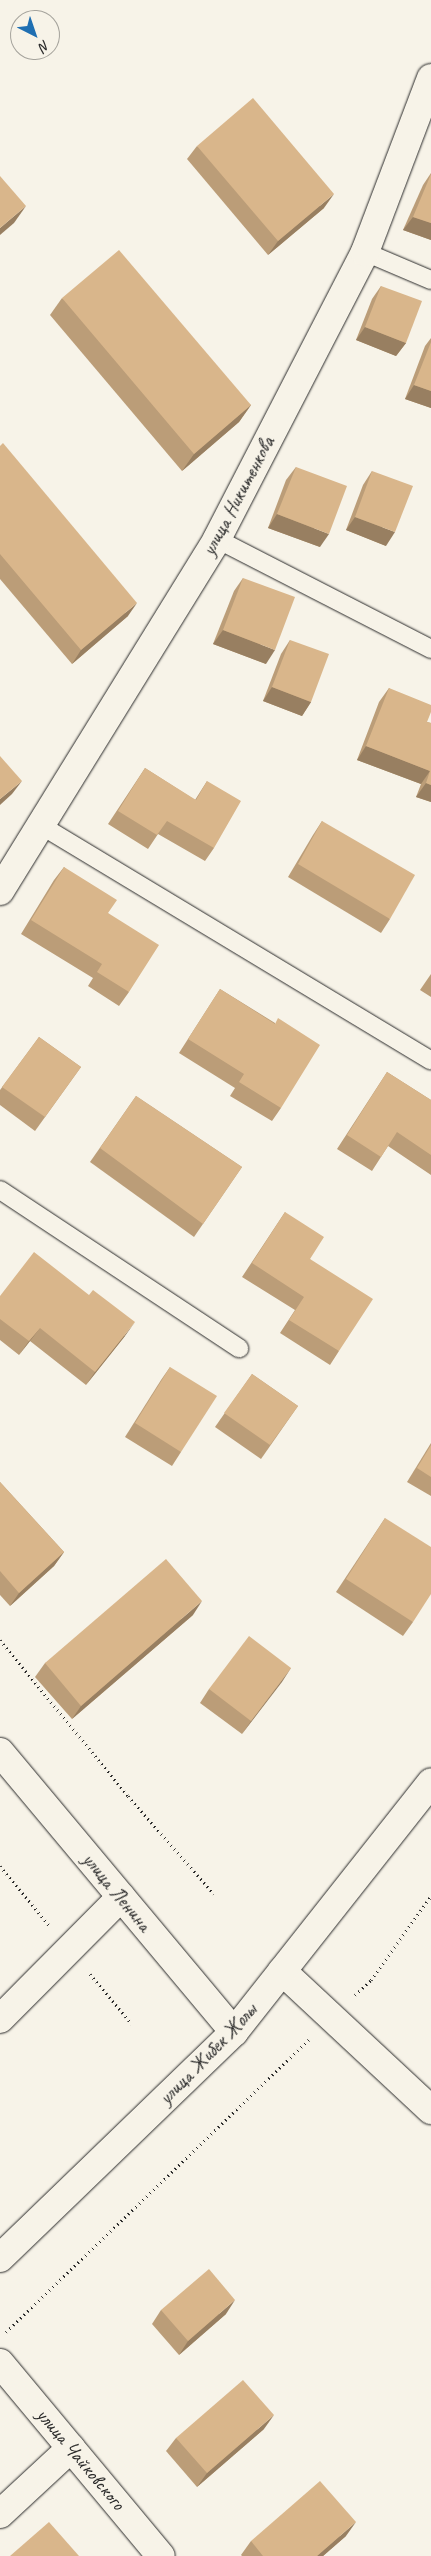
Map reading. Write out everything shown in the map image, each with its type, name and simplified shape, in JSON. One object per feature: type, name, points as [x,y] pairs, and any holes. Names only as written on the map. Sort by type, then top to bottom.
[{"type":"street","name":"улица Никитенкова","points":[[0,891],[42,826],[217,539],[365,252],[431,78]]},
{"type":"street","name":"улица Ленина","points":[[0,1752],[234,2032]]},
{"type":"street","name":"улица Жибек Жолы","points":[[0,2258],[234,2032],[431,1783]]},
{"type":"street","points":[[0,2019],[122,1897]]},
{"type":"street","points":[[282,1971],[431,2110]]},
{"type":"street","name":"улица Чайковского","points":[[0,2363],[161,2556]]},
{"type":"street","points":[[0,2514],[71,2448]]},
{"type":"lane","points":[[365,252],[431,280]]},
{"type":"lane","points":[[217,539],[431,649]]},
{"type":"lane","points":[[42,826],[431,1061]]},
{"type":"lane","points":[[0,1190],[239,1348]]},
{"type":"path","points":[[0,1640],[128,1796],[214,1894]]},
{"type":"path","points":[[0,2337],[371,1980],[431,1896]]},
{"type":"building","points":[[253,98],[334,194],[278,241],[197,146]]},
{"type":"building","points":[[431,174],[431,223],[413,217]]},
{"type":"building","points":[[0,176],[26,206],[0,228]]},
{"type":"building","points":[[119,250],[251,405],[194,454],[62,298]]},
{"type":"building","points":[[381,286],[422,301],[406,343],[365,327]]},
{"type":"building","points":[[431,342],[431,391],[414,385]]},
{"type":"building","points":[[3,443],[137,603],[81,650],[0,554],[0,446]]},
{"type":"building","points":[[296,467],[347,486],[329,534],[277,514]]},
{"type":"building","points":[[372,471],[413,486],[395,532],[355,517]]},
{"type":"building","points":[[243,578],[295,597],[275,650],[223,630]]},
{"type":"building","points":[[290,640],[329,654],[311,702],[272,687]]},
{"type":"building","points":[[389,688],[431,705],[431,712],[427,722],[431,723],[431,785],[426,783],[430,771],[366,746]]},
{"type":"building","points":[[0,756],[22,781],[0,799]]},
{"type":"building","points":[[145,768],[196,800],[207,781],[241,801],[214,848],[167,821],[157,835],[118,811]]},
{"type":"building","points":[[322,821],[415,875],[390,919],[298,864]]},
{"type":"building","points":[[64,867],[117,900],[108,913],[159,945],[129,992],[97,972],[102,964],[31,920]]},
{"type":"building","points":[[220,989],[275,1024],[278,1018],[320,1045],[281,1108],[239,1082],[244,1074],[188,1039]]},
{"type":"building","points":[[39,1037],[81,1067],[45,1117],[2,1087]]},
{"type":"building","points":[[387,1072],[431,1100],[431,1155],[397,1132],[381,1157],[347,1135]]},
{"type":"building","points":[[136,1096],[242,1167],[203,1224],[100,1148]]},
{"type":"building","points":[[285,1212],[324,1237],[310,1259],[373,1299],[339,1351],[289,1320],[304,1297],[252,1263]]},
{"type":"building","points":[[34,1252],[89,1295],[93,1290],[135,1322],[95,1372],[40,1328],[29,1341],[0,1319],[0,1296]]},
{"type":"building","points":[[170,1367],[217,1396],[181,1452],[135,1423]]},
{"type":"building","points":[[252,1374],[298,1406],[270,1445],[224,1413]]},
{"type":"building","points":[[431,1445],[431,1477],[417,1468]]},
{"type":"building","points":[[0,1482],[64,1552],[19,1593],[0,1571]]},
{"type":"building","points":[[385,1518],[431,1547],[431,1594],[413,1622],[346,1579]]},
{"type":"building","points":[[166,1559],[202,1601],[81,1706],[45,1663]]},
{"type":"building","points":[[249,1636],[291,1668],[251,1721],[209,1689]]},
{"type":"building","points":[[209,2269],[235,2300],[188,2341],[161,2310]]},
{"type":"building","points":[[243,2380],[274,2415],[207,2473],[176,2438]]},
{"type":"building","points":[[320,2481],[356,2522],[317,2556],[263,2556],[251,2541]]},
{"type":"building","points":[[49,2522],[79,2556],[10,2556]]}]
